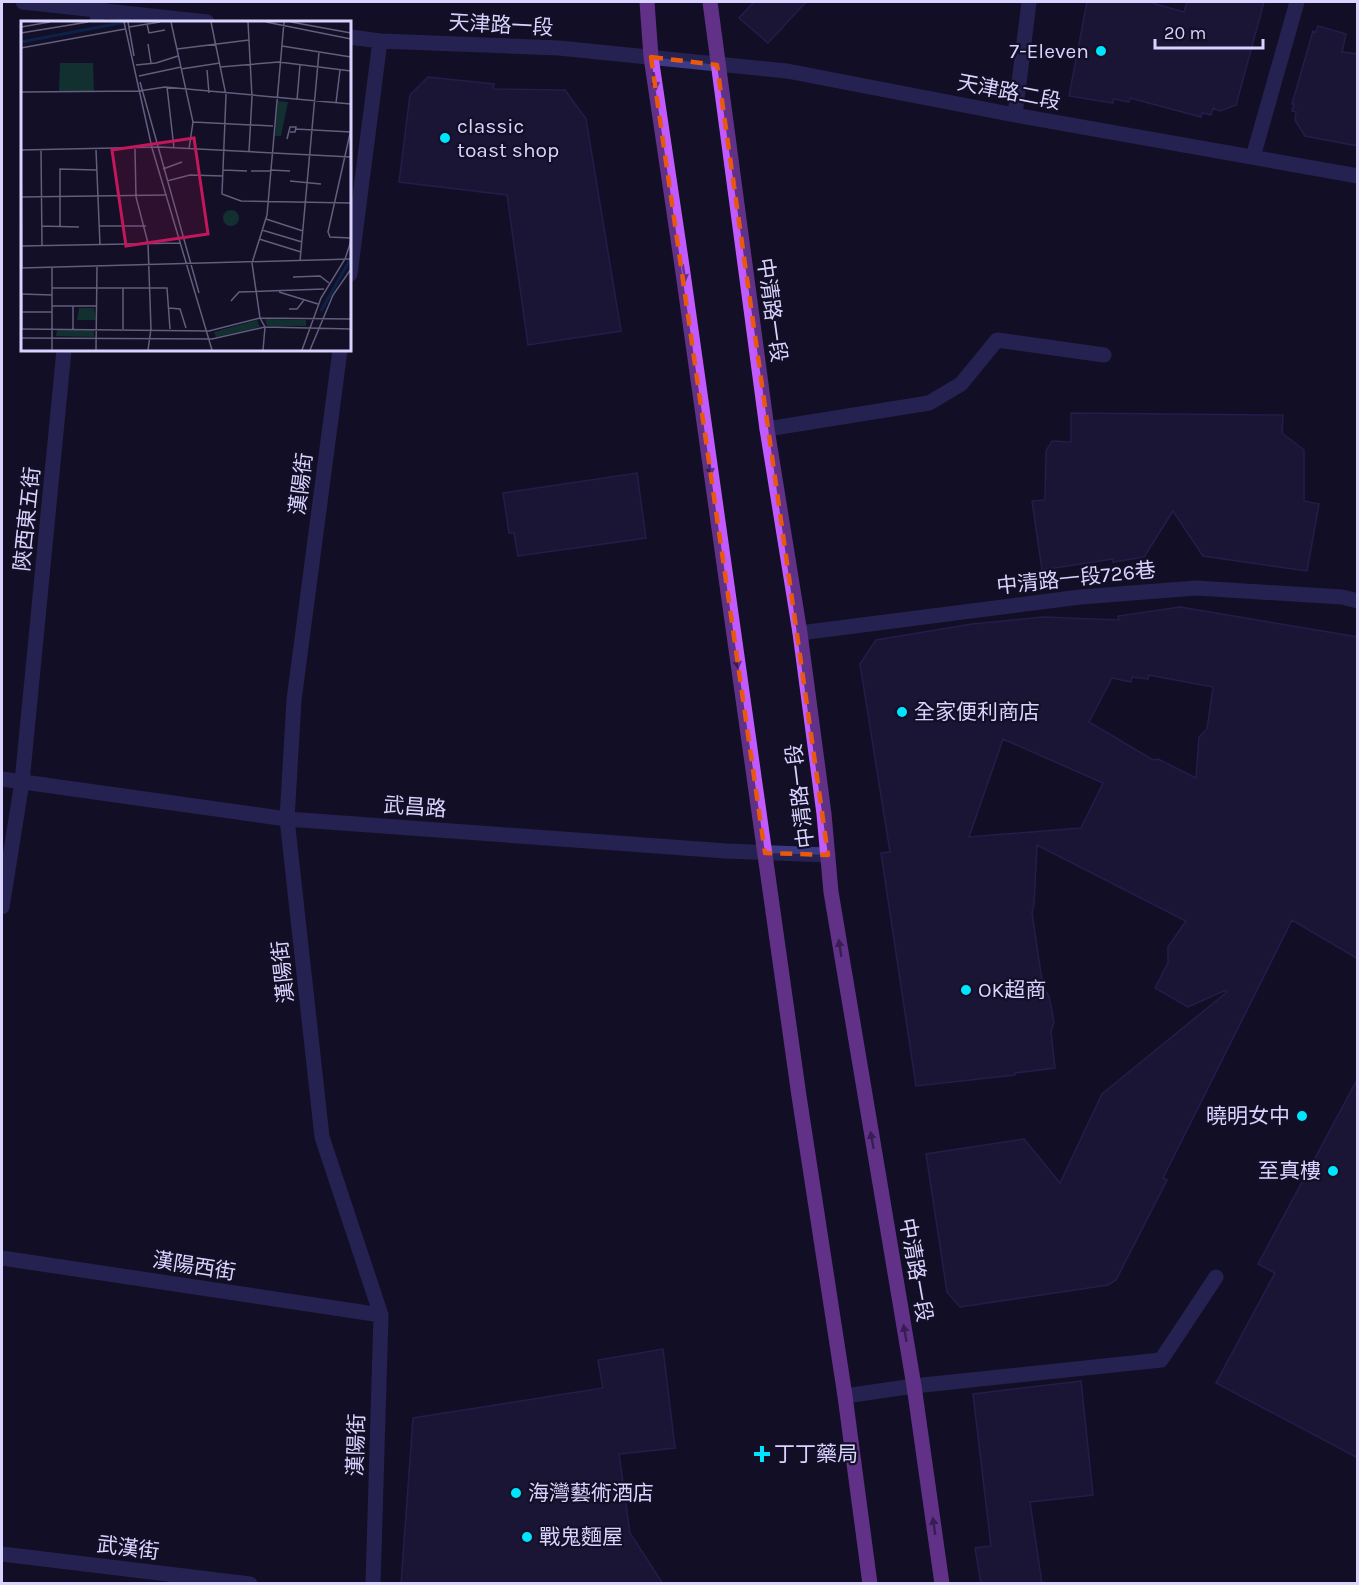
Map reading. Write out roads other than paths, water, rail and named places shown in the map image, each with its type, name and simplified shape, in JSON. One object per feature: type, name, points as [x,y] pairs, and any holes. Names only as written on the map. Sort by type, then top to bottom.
[{"type":"main road","name":"中清路一段","points":[[647,2],[651,57],[799,1096],[845,1396],[870,1584]]},
{"type":"main road","name":"中清路一段","points":[[710,2],[767,429],[800,633],[833,904],[914,1386],[942,1584]]},
{"type":"street","points":[[23,2],[196,21]]},
{"type":"street","points":[[1015,115],[1029,2]]},
{"type":"street","points":[[1253,157],[1297,2]]},
{"type":"street","name":"天津路一段","points":[[351,37],[559,48],[651,57]]},
{"type":"street","points":[[351,266],[380,40]]},
{"type":"street","name":"天津路二段","points":[[651,57],[787,71],[1015,115],[1358,176]]},
{"type":"street","points":[[767,429],[929,403],[961,384],[997,340],[1104,355]]},
{"type":"street","name":"陝西東五街","points":[[2,907],[22,782],[64,351]]},
{"type":"street","name":"漢陽街","points":[[340,351],[294,700],[287,819],[322,1137],[381,1315],[373,1584]]},
{"type":"street","name":"中清路一段726巷","points":[[800,633],[1080,597],[1196,588],[1342,597],[1358,601]]},
{"type":"street","name":"武昌路","points":[[2,779],[287,819],[765,853],[828,855]]},
{"type":"street","name":"漢陽西街","points":[[2,1258],[381,1315]]},
{"type":"street","points":[[845,1396],[914,1386],[1161,1360],[1216,1277]]},
{"type":"street","name":"武漢街","points":[[2,1554],[250,1584]]},
{"type":"place","name":"7-Eleven","points":[[1101,51]]},
{"type":"place","name":"classic toast shop","points":[[445,138]]},
{"type":"place","name":"全家便利商店","points":[[902,712]]},
{"type":"place","name":"OK超商","points":[[966,990]]},
{"type":"place","name":"曉明女中","points":[[1302,1116]]},
{"type":"place","name":"至真樓","points":[[1333,1171]]},
{"type":"place","name":"丁丁藥局","points":[[762,1454]]},
{"type":"place","name":"海灣藝術酒店","points":[[516,1493]]},
{"type":"place","name":"戰鬼麵屋","points":[[527,1537]]}]
